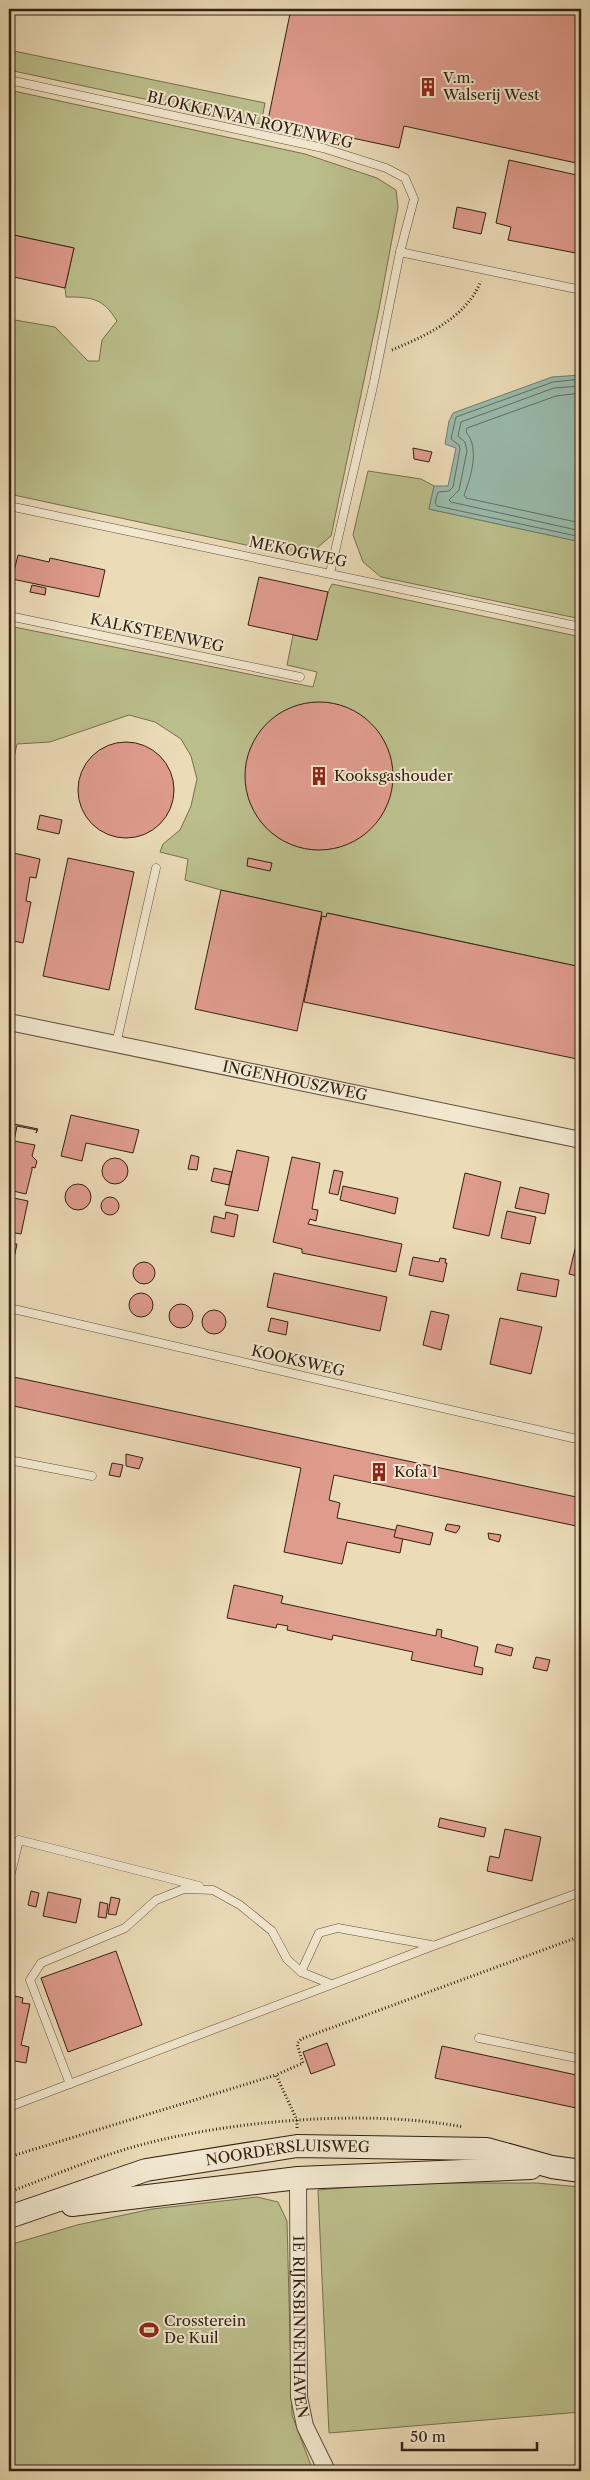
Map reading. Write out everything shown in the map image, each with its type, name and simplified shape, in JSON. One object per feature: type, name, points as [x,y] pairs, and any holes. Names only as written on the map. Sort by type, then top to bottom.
[{"type":"street","name":"INGENHOUSZWEG","points":[[9,1022],[581,1140]]},
{"type":"street","name":"NOORDERSLUISWEG","points":[[18,2214],[146,2170],[298,2146],[487,2149],[552,2167],[581,2171]]},
{"type":"street","points":[[298,2146],[298,2178]]},
{"type":"street","name":"NOORDERSLUISWEG","points":[[18,2214],[298,2178],[552,2167]]},
{"type":"street","name":"1E RIJKSBINNENHAVEN","points":[[298,2178],[299,2397],[305,2426],[327,2471]]},
{"type":"lane","name":"BLOKKENVAN ROYENWEG","points":[[9,80],[323,148],[386,168],[405,178],[414,199],[400,252],[344,522],[330,573]]},
{"type":"lane","points":[[400,252],[581,290]]},
{"type":"lane","name":"MEKOGWEG","points":[[9,506],[581,628]]},
{"type":"lane","name":"KALKSTEENWEG","points":[[9,616],[300,677]]},
{"type":"lane","points":[[116,1044],[156,868]]},
{"type":"lane","name":"KOOKSWEG","points":[[9,1308],[581,1440]]},
{"type":"lane","points":[[9,1460],[92,1476]]},
{"type":"lane","points":[[11,1873],[19,1840],[213,1890],[240,1904],[272,1931],[287,1959],[301,1972],[331,1984]]},
{"type":"lane","points":[[70,2084],[30,1980],[41,1963],[125,1928],[156,1900],[184,1889],[213,1890]]},
{"type":"lane","points":[[9,2107],[331,1984],[581,1892]]},
{"type":"lane","points":[[301,1972],[319,1933],[338,1928],[433,1946]]},
{"type":"lane","points":[[479,2038],[581,2059]]},
{"type":"path","points":[[380,355],[429,332],[456,316],[475,296],[486,270]]},
{"type":"path","points":[[9,2157],[276,2075],[303,2063],[298,2047],[301,2039],[581,1936]]},
{"type":"path","points":[[276,2075],[297,2120]]},
{"type":"green space","points":[[9,50],[265,103],[261,124],[9,70]]},
{"type":"green space","points":[[9,90],[305,154],[377,178],[396,190],[398,207],[379,309],[331,536],[311,553],[288,554],[9,494],[9,319],[55,327],[88,361],[99,361],[102,340],[117,321],[102,303],[96,300],[66,297],[65,288],[74,248],[9,234]]},
{"type":"green space","points":[[368,471],[421,479],[434,486],[429,509],[581,542],[581,619],[381,577],[363,562],[353,535]]},
{"type":"green space","points":[[332,584],[581,637],[581,967],[328,913],[326,917],[321,916],[321,912],[185,880],[188,859],[160,852],[163,844],[180,830],[191,806],[197,779],[191,756],[181,739],[155,722],[129,715],[50,742],[17,744],[9,780],[9,626],[313,687],[317,672],[287,665],[293,635],[317,640],[328,592]]},
{"type":"green space","points":[[401,2183],[536,2183],[581,2187],[581,2412],[329,2433],[318,2190]]},
{"type":"green space","name":"Crossterein De Kuil","points":[[257,2197],[278,2202],[287,2221],[292,2415],[313,2471],[9,2471],[9,2245],[77,2225],[152,2209]]},
{"type":"water","points":[[581,375],[581,542],[429,509],[434,486],[448,486],[456,448],[445,444],[449,421],[453,413],[552,377]]},
{"type":"building","name":"V.m. Walserij West","points":[[291,9],[581,9],[581,164],[404,126],[399,148],[268,120]]},
{"type":"building","points":[[509,160],[581,176],[581,254],[508,240],[511,227],[496,223]]},
{"type":"building","points":[[457,207],[486,213],[481,234],[453,228]]},
{"type":"building","points":[[9,234],[74,248],[65,288],[9,276]]},
{"type":"building","points":[[413,448],[432,452],[429,462],[414,459]]},
{"type":"building","points":[[18,555],[49,562],[50,558],[105,570],[99,597],[12,579]]},
{"type":"building","points":[[259,577],[328,592],[317,640],[248,625]]},
{"type":"building","points":[[32,585],[46,588],[45,595],[30,592]]},
{"type":"building","name":"Kooksgashouder","points":[[319,702],[334,703],[348,707],[372,723],[388,747],[392,761],[392,791],[388,805],[372,829],[348,845],[334,849],[319,850],[304,849],[290,845],[266,829],[250,805],[246,791],[245,776],[246,761],[250,747],[266,723],[290,707],[304,703]]},
{"type":"building","points":[[126,742],[144,746],[160,756],[170,772],[174,790],[170,808],[160,824],[144,834],[126,838],[108,834],[92,824],[82,808],[78,790],[82,772],[92,756],[108,746]]},
{"type":"building","points":[[40,815],[62,820],[59,834],[37,829]]},
{"type":"building","points":[[9,852],[40,859],[36,878],[30,877],[26,901],[31,902],[23,943],[9,940]]},
{"type":"building","points":[[68,858],[134,872],[109,990],[43,976]]},
{"type":"building","points":[[248,858],[272,863],[270,871],[247,866]]},
{"type":"building","points":[[221,890],[322,912],[297,1031],[195,1009]]},
{"type":"building","points":[[327,913],[581,967],[581,1056],[578,1055],[577,1059],[304,1002],[322,916],[326,917]]},
{"type":"building","points":[[71,1115],[139,1130],[133,1153],[86,1143],[82,1161],[61,1156]]},
{"type":"building","points":[[9,1123],[38,1129],[36,1133],[37,1130],[17,1126],[14,1141],[35,1145],[32,1156],[37,1161],[35,1168],[32,1167],[26,1194],[9,1190]]},
{"type":"building","points":[[237,1150],[269,1157],[258,1211],[225,1205]]},
{"type":"building","points":[[191,1155],[199,1157],[197,1170],[188,1169]]},
{"type":"building","points":[[292,1157],[320,1163],[312,1209],[318,1210],[316,1221],[310,1219],[308,1224],[402,1244],[396,1272],[302,1253],[302,1249],[273,1242]]},
{"type":"building","points":[[115,1158],[124,1162],[128,1171],[124,1180],[115,1184],[106,1180],[102,1171],[106,1162]]},
{"type":"building","points":[[214,1168],[232,1172],[229,1185],[211,1181]]},
{"type":"building","points":[[334,1170],[343,1172],[338,1195],[329,1193]]},
{"type":"building","points":[[465,1173],[501,1182],[489,1236],[453,1228]]},
{"type":"building","points":[[78,1184],[87,1188],[91,1197],[87,1206],[78,1210],[69,1206],[65,1197],[69,1188]]},
{"type":"building","points":[[343,1186],[398,1198],[395,1214],[340,1200]]},
{"type":"building","points":[[520,1187],[549,1194],[545,1214],[515,1208]]},
{"type":"building","points":[[9,1197],[28,1201],[21,1234],[9,1232]]},
{"type":"building","points":[[110,1197],[116,1200],[119,1206],[116,1212],[110,1215],[104,1212],[101,1206],[104,1200]]},
{"type":"building","points":[[507,1211],[536,1217],[530,1244],[501,1238]]},
{"type":"building","points":[[226,1212],[238,1215],[234,1237],[211,1232],[214,1216],[225,1219]]},
{"type":"building","points":[[9,1243],[17,1244],[9,1282]]},
{"type":"building","points":[[576,1245],[581,1246],[581,1277],[569,1274]]},
{"type":"building","points":[[413,1257],[439,1262],[440,1258],[446,1259],[445,1263],[447,1263],[443,1282],[409,1275]]},
{"type":"building","points":[[140,1262],[148,1262],[155,1269],[155,1277],[148,1284],[140,1284],[133,1277],[133,1269]]},
{"type":"building","points":[[274,1273],[387,1297],[380,1331],[267,1307]]},
{"type":"building","points":[[521,1273],[559,1280],[556,1297],[517,1290]]},
{"type":"building","points":[[141,1293],[149,1297],[153,1305],[149,1313],[141,1317],[133,1313],[129,1305],[133,1297]]},
{"type":"building","points":[[181,1304],[189,1308],[193,1316],[189,1324],[181,1328],[173,1324],[169,1316],[173,1308]]},
{"type":"building","points":[[214,1310],[222,1314],[226,1322],[222,1330],[214,1334],[206,1330],[202,1322],[206,1314]]},
{"type":"building","points":[[431,1311],[449,1315],[441,1350],[423,1345]]},
{"type":"building","points":[[271,1318],[288,1322],[286,1335],[268,1331]]},
{"type":"building","points":[[500,1318],[542,1327],[531,1374],[490,1364]]},
{"type":"building","name":"Kofa 1","points":[[9,1376],[581,1498],[581,1527],[334,1475],[329,1500],[340,1503],[337,1518],[404,1532],[400,1553],[347,1542],[342,1564],[284,1552],[301,1468],[9,1405]]},
{"type":"building","points":[[126,1454],[143,1458],[139,1469],[126,1466]]},
{"type":"building","points":[[112,1463],[123,1465],[120,1477],[109,1475]]},
{"type":"building","points":[[447,1524],[460,1526],[456,1533],[445,1530]]},
{"type":"building","points":[[397,1525],[433,1533],[430,1545],[394,1537]]},
{"type":"building","points":[[488,1533],[501,1535],[499,1542],[489,1539]]},
{"type":"building","points":[[234,1585],[283,1596],[281,1603],[436,1636],[437,1629],[442,1630],[441,1637],[478,1647],[474,1666],[483,1668],[482,1675],[411,1660],[413,1652],[333,1635],[332,1640],[287,1630],[288,1626],[277,1624],[276,1628],[227,1618]]},
{"type":"building","points":[[497,1644],[513,1648],[511,1656],[495,1652]]},
{"type":"building","points":[[536,1657],[550,1660],[547,1671],[533,1668]]},
{"type":"building","points":[[440,1818],[486,1828],[484,1837],[438,1827]]},
{"type":"building","points":[[505,1829],[541,1837],[532,1881],[487,1871],[490,1856],[499,1858]]},
{"type":"building","points":[[31,1891],[39,1893],[36,1907],[28,1905]]},
{"type":"building","points":[[48,1892],[81,1899],[76,1923],[43,1916]]},
{"type":"building","points":[[111,1897],[120,1899],[116,1915],[108,1914]]},
{"type":"building","points":[[100,1902],[108,1904],[106,1918],[98,1917]]},
{"type":"building","points":[[116,1951],[142,2025],[68,2052],[41,1978]]},
{"type":"building","points":[[15,1996],[23,1998],[22,2003],[30,2004],[21,2045],[29,2047],[26,2063],[9,2060],[9,2026]]},
{"type":"building","points":[[327,2043],[335,2065],[311,2074],[303,2052]]},
{"type":"building","points":[[442,2046],[581,2076],[581,2109],[435,2078]]},
{"type":"place","name":"V.m. Walserij West","points":[[428,87]]},
{"type":"place","name":"Kooksgashouder","points":[[319,776]]},
{"type":"place","name":"Kofa 1","points":[[379,1472]]},
{"type":"place","name":"Crossterein De Kuil","points":[[149,2330]]}]
